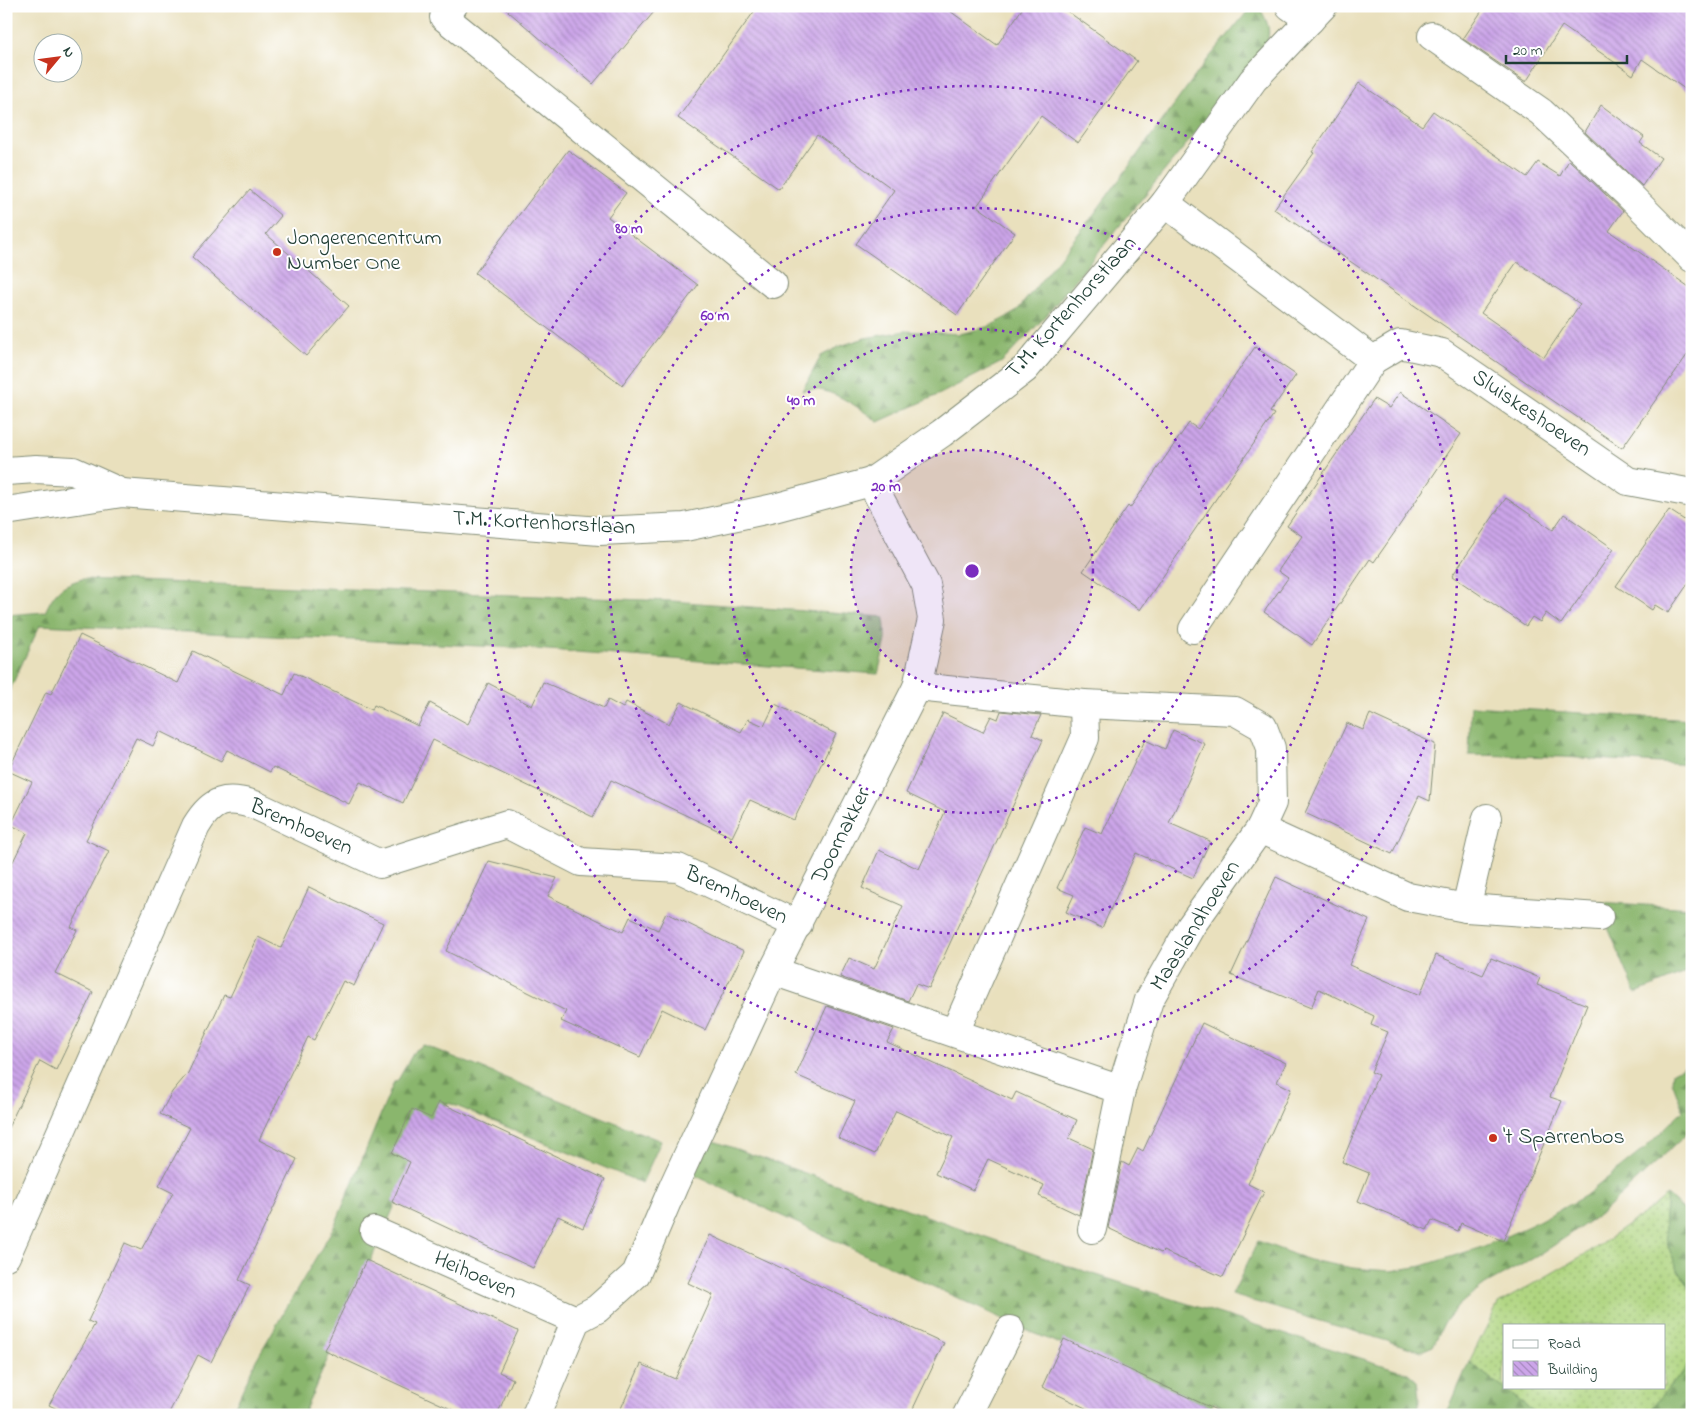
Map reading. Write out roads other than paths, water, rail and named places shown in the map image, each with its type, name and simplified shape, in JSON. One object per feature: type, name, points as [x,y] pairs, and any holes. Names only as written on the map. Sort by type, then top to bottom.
[{"type":"street","points":[[453,6],[444,17],[773,284]]},
{"type":"street","name":"T.M. Kortenhorstlaan","points":[[6,510],[122,493],[600,530],[685,527],[774,508],[871,482],[942,433],[1025,369],[1164,203],[1253,80],[1308,11]]},
{"type":"street","points":[[1432,36],[1541,112],[1628,194],[1692,258]]},
{"type":"street","points":[[1164,203],[1373,360]]},
{"type":"street","name":"Sluiskeshoeven","points":[[1194,629],[1373,360],[1400,344],[1442,354],[1628,481],[1692,493]]},
{"type":"street","name":"T.M. Kortenhorstlaan","points":[[6,471],[36,469],[73,471],[122,493]]},
{"type":"street","name":"Doornakker","points":[[576,1320],[597,1309],[636,1274],[674,1185],[773,971],[917,687],[932,619],[926,585],[871,482]]},
{"type":"street","name":"Maaslandhoeven","points":[[917,687],[1084,704],[1235,711],[1263,727],[1271,748],[1272,803],[1260,829],[1191,926],[1149,1000],[1121,1090],[1092,1229]]},
{"type":"street","points":[[956,1032],[1084,738],[1084,704]]},
{"type":"street","name":"Bremhoeven","points":[[6,1256],[196,826],[204,812],[219,801],[236,799],[255,805],[380,864],[507,824],[581,862],[678,868],[798,925]]},
{"type":"street","points":[[1466,908],[1487,818]]},
{"type":"street","points":[[1260,829],[1408,897],[1466,908],[1599,917]]},
{"type":"street","points":[[773,971],[1121,1090]]},
{"type":"street","name":"Heihoeven","points":[[374,1231],[576,1320]]},
{"type":"street","points":[[536,1415],[576,1320]]},
{"type":"street","points":[[967,1415],[1010,1330]]},
{"type":"place","name":"Jongerencentrum Number One","points":[[277,252]]},
{"type":"place","name":"'t Sparrenbos","points":[[1493,1138]]}]
